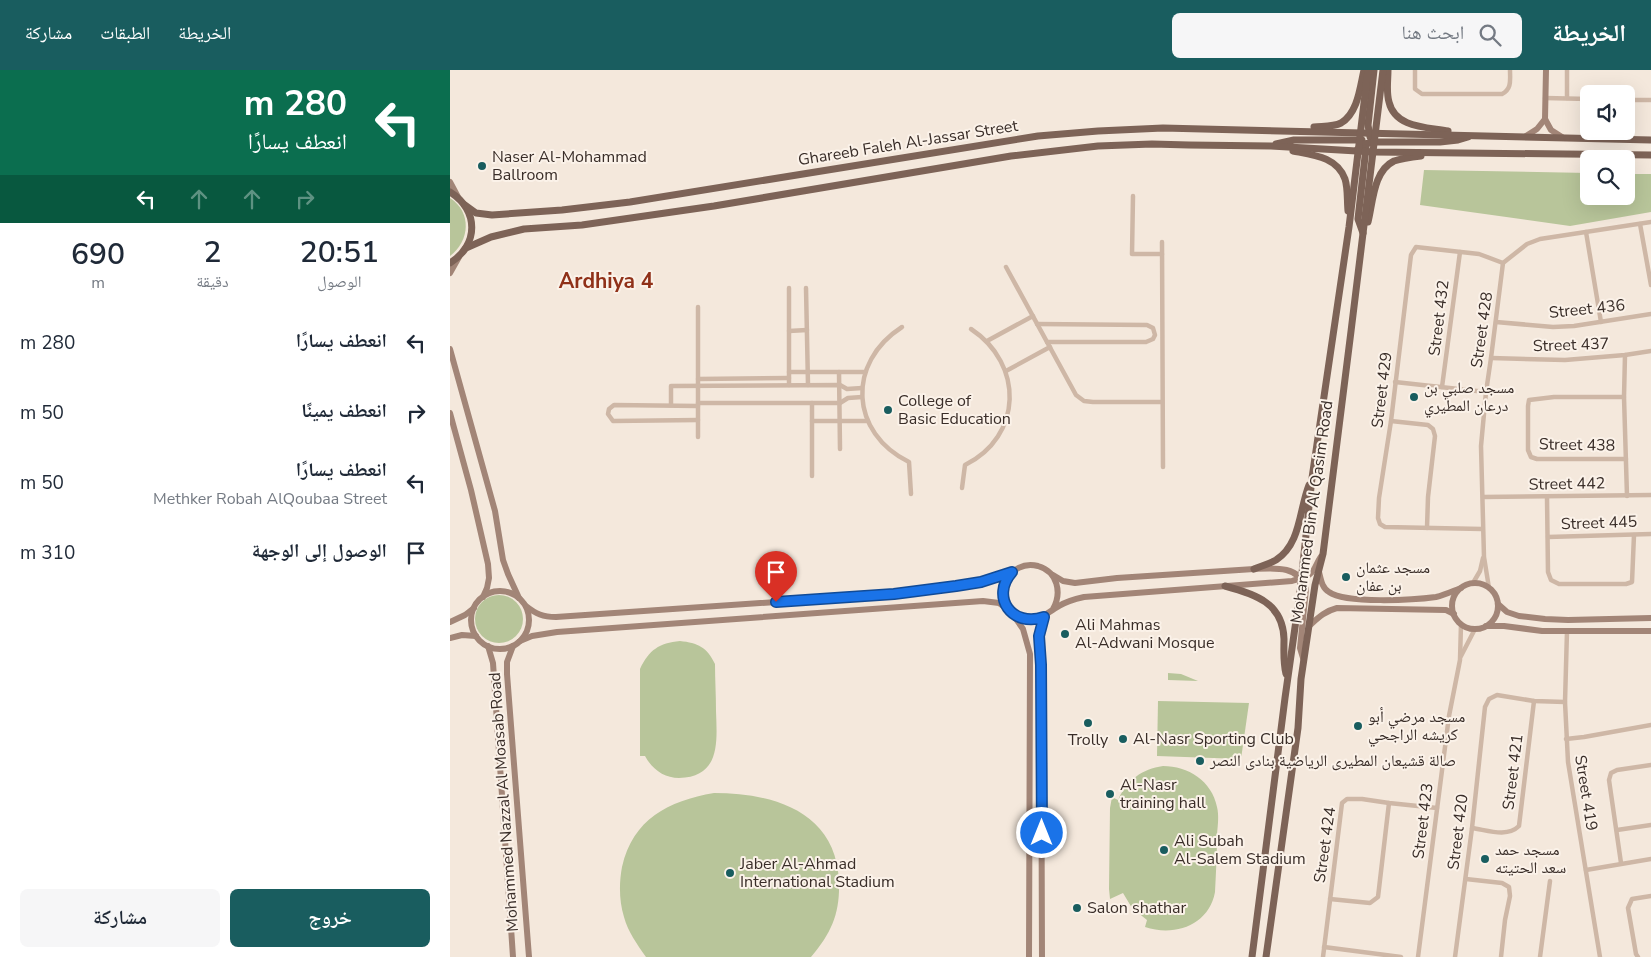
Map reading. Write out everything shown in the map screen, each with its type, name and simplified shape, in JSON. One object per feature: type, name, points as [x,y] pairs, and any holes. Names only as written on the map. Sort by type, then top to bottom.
[{"type":"main road","points":[[1274,130],[1330,126],[1340,123],[1349,116],[1355,107],[1364,70]]},
{"type":"main road","points":[[1360,132],[1368,70]]},
{"type":"main road","points":[[1364,234],[1358,219],[1368,140],[1374,70]]},
{"type":"main road","name":"Mohammed Bin Al Qasim Road","points":[[1266,957],[1296,738],[1300,689],[1315,585],[1323,554],[1364,234],[1367,194],[1374,152],[1368,140],[1383,70]]},
{"type":"main road","points":[[1388,70],[1388,101],[1398,118],[1407,124],[1473,135],[1651,140]]},
{"type":"main road","name":"Ghareeb Faleh Al-Jassar Street","points":[[465,205],[476,213],[492,215],[562,210],[630,202],[1038,136],[1098,131],[1163,128],[1360,132],[1368,140],[1358,150],[1152,144],[1098,146],[1011,156],[704,207],[582,225],[524,229],[490,237],[466,248]]},
{"type":"main road","points":[[1271,146],[1294,140],[1440,142],[1458,140],[1473,135]]},
{"type":"main road","points":[[1271,146],[1323,157],[1332,161],[1345,180],[1349,228]]},
{"type":"main road","name":"Mohammed Bin Al Qasim Road","points":[[1252,957],[1312,478],[1349,228],[1358,150]]},
{"type":"main road","points":[[1374,152],[1651,155]]},
{"type":"main road","points":[[1362,249],[1378,178],[1385,169],[1392,162],[1403,158],[1450,153]]},
{"type":"main road","points":[[450,192],[465,205],[470,215],[472,226],[471,238],[466,248],[459,257],[450,263]]},
{"type":"main road","points":[[1254,569],[1276,560],[1292,544],[1297,531],[1305,494],[1312,478]]},
{"type":"main road","points":[[1226,586],[1256,595],[1264,600],[1276,614],[1283,630],[1284,664],[1287,678]]},
{"type":"street","points":[[1415,70],[1415,89],[1422,94],[1502,94],[1510,88],[1510,70]]},
{"type":"street","points":[[1546,70],[1545,119],[1551,130],[1562,137]]},
{"type":"street","points":[[1566,98],[1567,70]]},
{"type":"street","points":[[1545,98],[1580,99]]},
{"type":"street","points":[[1635,100],[1651,100]]},
{"type":"street","points":[[1526,136],[1537,129],[1545,119]]},
{"type":"street","points":[[450,182],[458,197]]},
{"type":"street","points":[[1133,196],[1132,254],[1162,254]]},
{"type":"street","points":[[1503,264],[1527,244],[1540,239],[1651,222]]},
{"type":"street","points":[[1640,224],[1651,285]]},
{"type":"street","points":[[1586,232],[1601,322]]},
{"type":"street","points":[[1162,242],[1163,468]]},
{"type":"street","name":"Street 429","points":[[1482,529],[1386,527],[1380,524],[1378,518],[1379,498],[1391,421],[1411,256],[1416,247],[1479,254],[1503,264]]},
{"type":"street","name":"Street 432","points":[[1442,387],[1460,252]]},
{"type":"street","points":[[450,273],[459,257]]},
{"type":"street","name":"Street 428","points":[[1489,588],[1482,529],[1481,446],[1486,392],[1503,264]]},
{"type":"street","points":[[1006,267],[1076,394],[1084,401],[1162,402]]},
{"type":"street","points":[[789,288],[789,385]]},
{"type":"street","points":[[806,288],[808,385]]},
{"type":"street","points":[[698,307],[698,437]]},
{"type":"street","name":"Street 436","points":[[1496,322],[1553,327],[1651,314]]},
{"type":"street","points":[[988,341],[1033,316]]},
{"type":"street","points":[[1037,324],[1147,325],[1154,328],[1155,332],[1153,339],[1146,342],[1047,342]]},
{"type":"street","points":[[902,327],[878,347],[869,361],[865,372],[862,397],[868,421],[879,440],[887,449],[909,462],[911,494]]},
{"type":"street","points":[[962,488],[965,465],[980,456],[995,441],[1006,422],[1010,400],[1010,389],[1002,360],[988,341],[971,329]]},
{"type":"street","points":[[789,331],[807,330]]},
{"type":"street","points":[[1155,332],[1162,332]]},
{"type":"street","points":[[1006,371],[1050,347]]},
{"type":"street","points":[[450,349],[495,511],[503,560],[519,598],[535,613],[545,617],[894,594],[976,583],[1028,565],[1045,569],[1063,581],[1075,583],[1117,578],[1254,569],[1287,570],[1295,572],[1306,589],[1300,645],[1300,652],[1304,661]]},
{"type":"street","name":"Street 437","points":[[1492,358],[1565,360],[1651,352]]},
{"type":"street","points":[[1625,355],[1624,397],[1627,496]]},
{"type":"street","points":[[789,372],[865,372]]},
{"type":"street","points":[[840,372],[840,449]]},
{"type":"street","points":[[698,379],[789,378]]},
{"type":"street","points":[[1395,382],[1486,392]]},
{"type":"street","points":[[670,405],[671,386],[840,385],[847,388],[862,388]]},
{"type":"street","points":[[698,420],[613,421],[608,414],[608,409],[614,405],[840,403],[848,398],[862,397]]},
{"type":"street","name":"Street 438","points":[[1624,397],[1554,397],[1529,400],[1528,450],[1531,457],[1537,459],[1626,459]]},
{"type":"street","points":[[812,403],[812,476]]},
{"type":"street","points":[[450,413],[471,490],[488,564],[489,578],[483,597],[474,608],[465,615],[450,622]]},
{"type":"street","points":[[812,421],[868,421]]},
{"type":"street","points":[[1391,421],[1428,424],[1434,429],[1435,436],[1426,528]]},
{"type":"street","name":"Street 442","points":[[1483,498],[1651,495]]},
{"type":"street","points":[[1547,497],[1548,572],[1551,580],[1559,584],[1626,584],[1632,582],[1634,535]]},
{"type":"street","name":"Street 445","points":[[1548,537],[1651,534]]},
{"type":"street","points":[[474,608],[472,627],[476,636],[488,646],[497,648],[513,646],[532,636],[557,632],[983,601],[999,603],[1011,612],[1028,620],[1044,617],[1065,602],[1084,597],[1281,583],[1311,573],[1323,554]]},
{"type":"street","name":"Street 428","points":[[1473,583],[1480,571],[1484,556]]},
{"type":"street","points":[[1012,572],[1003,590],[1003,597],[1023,629],[1030,654],[1029,957]]},
{"type":"street","points":[[1319,572],[1324,588],[1337,597],[1383,600],[1413,599],[1437,596],[1473,583],[1489,588],[1493,592],[1498,604],[1508,612],[1519,616],[1568,620],[1651,618]]},
{"type":"street","points":[[1052,574],[1058,588],[1058,596],[1053,610]]},
{"type":"street","points":[[1461,588],[1453,599],[1454,614],[1461,624],[1475,629],[1486,626],[1504,626],[1542,631],[1651,631]]},
{"type":"street","points":[[483,597],[492,592],[502,591],[511,593],[519,598]]},
{"type":"street","points":[[1337,597],[1333,602],[1337,608]]},
{"type":"street","points":[[1486,626],[1495,617],[1498,604]]},
{"type":"street","points":[[520,641],[525,635],[529,621],[526,606]]},
{"type":"street","points":[[1309,626],[1329,610],[1337,608],[1446,610],[1454,614]]},
{"type":"street","points":[[1042,957],[1041,665],[1039,636],[1044,617]]},
{"type":"street","name":"Street 423","points":[[1418,957],[1449,716],[1460,660],[1461,624]]},
{"type":"street","name":"Street 423","points":[[1460,660],[1475,629]]},
{"type":"street","name":"Street 419","points":[[1567,631],[1565,702],[1568,762],[1600,957]]},
{"type":"street","points":[[450,638],[476,636]]},
{"type":"street","name":"Mohammed Nazzal Al Moasab Road","points":[[488,646],[493,663],[513,957]]},
{"type":"street","name":"Mohammed Nazzal Al Moasab Road","points":[[513,646],[507,662],[507,674],[529,957]]},
{"type":"street","name":"Street 420","points":[[1455,957],[1466,879],[1485,707],[1489,698],[1497,695],[1534,701],[1565,702]]},
{"type":"street","name":"Street 421","points":[[1472,828],[1505,833],[1514,831],[1519,826],[1534,701]]},
{"type":"street","points":[[1566,739],[1651,725]]},
{"type":"street","points":[[1621,863],[1609,780],[1611,773],[1616,770],[1651,765]]},
{"type":"street","name":"Street 424","points":[[1323,957],[1342,803],[1344,800],[1362,799],[1389,804],[1437,808]]},
{"type":"street","points":[[1330,899],[1370,903],[1378,897],[1389,804]]},
{"type":"street","points":[[1617,830],[1651,825]]},
{"type":"street","points":[[1586,870],[1651,859]]},
{"type":"street","points":[[1466,879],[1502,883],[1509,887],[1510,896],[1501,957]]},
{"type":"street","points":[[1540,957],[1550,880]]},
{"type":"street","points":[[1638,957],[1628,908],[1632,899],[1651,896]]},
{"type":"street","points":[[1029,906],[1037,907],[1042,905]]},
{"type":"street","points":[[1324,947],[1369,955],[1401,957]]},
{"type":"green space","points":[[1424,170],[1580,173],[1580,205],[1635,205],[1635,174],[1651,174],[1651,212],[1570,226],[1420,205]]},
{"type":"green space","points":[[450,198],[462,211],[466,227],[462,243],[450,256]]},
{"type":"green space","points":[[499,595],[508,597],[516,602],[521,610],[523,619],[521,628],[516,636],[508,641],[499,643],[490,641],[482,636],[477,628],[475,619],[477,610],[482,602],[490,597]]},
{"type":"green space","points":[[680,641],[701,647],[709,654],[715,664],[717,734],[714,755],[703,771],[693,776],[674,778],[655,769],[645,756],[640,756],[640,669],[647,657],[655,649]]},
{"type":"green space","points":[[1168,673],[1181,674],[1198,681],[1168,680]]},
{"type":"green space","points":[[1158,701],[1249,703],[1241,759],[1157,756]]},
{"type":"green space","name":"Ali Subah Al-Salem Stadium","points":[[1163,766],[1181,769],[1198,777],[1210,790],[1214,798],[1218,817],[1215,892],[1212,903],[1206,913],[1189,926],[1179,929],[1156,930],[1145,927],[1147,920],[1132,908],[1123,893],[1110,899],[1110,808],[1112,797],[1118,800],[1126,787],[1136,777],[1148,770]]},
{"type":"green space","name":"Jaber Al-Ahmad International Stadium","points":[[714,793],[758,797],[779,802],[798,811],[814,822],[826,838],[835,857],[839,881],[838,903],[829,930],[811,957],[646,957],[633,938],[622,911],[620,898],[622,867],[627,850],[635,836],[655,815],[682,801]]},
{"type":"place","name":"Naser Al-Mohammad Ballroom","points":[[482,166]]},
{"type":"place","name":"مسجد صلبي بن درعان المطيري","points":[[1414,397]]},
{"type":"place","name":"College of Basic Education","points":[[888,410]]},
{"type":"place","name":"مسجد عثمان بن عفان","points":[[1346,577]]},
{"type":"place","name":"Ali Mahmas Al-Adwani Mosque","points":[[1065,634]]},
{"type":"place","name":"Trolly","points":[[1088,723]]},
{"type":"place","name":"مسجد مرضي أبو كريشه الراجحي","points":[[1358,726]]},
{"type":"place","name":"Al-Nasr Sporting Club","points":[[1123,739]]},
{"type":"place","name":"صالة قشيعان المطيرى الرياضية بنادى النصر","points":[[1200,761]]},
{"type":"place","name":"Al-Nasr training hall","points":[[1110,794]]},
{"type":"place","name":"Ali Subah Al-Salem Stadium","points":[[1164,850]]},
{"type":"place","name":"مسجد حمد سعد الحتيته","points":[[1485,859]]},
{"type":"place","name":"Jaber Al-Ahmad International Stadium","points":[[730,873]]},
{"type":"place","name":"Salon shathar","points":[[1077,908]]},
{"type":"district","name":"Ardhiya 4","points":[[606,281]]},
{"type":"route","points":[[776,602],[894,594],[981,582],[1012,572],[1004,583],[1003,590],[1005,604],[1009,610],[1014,615],[1028,620],[1044,617],[1039,631],[1042,833]]}]
